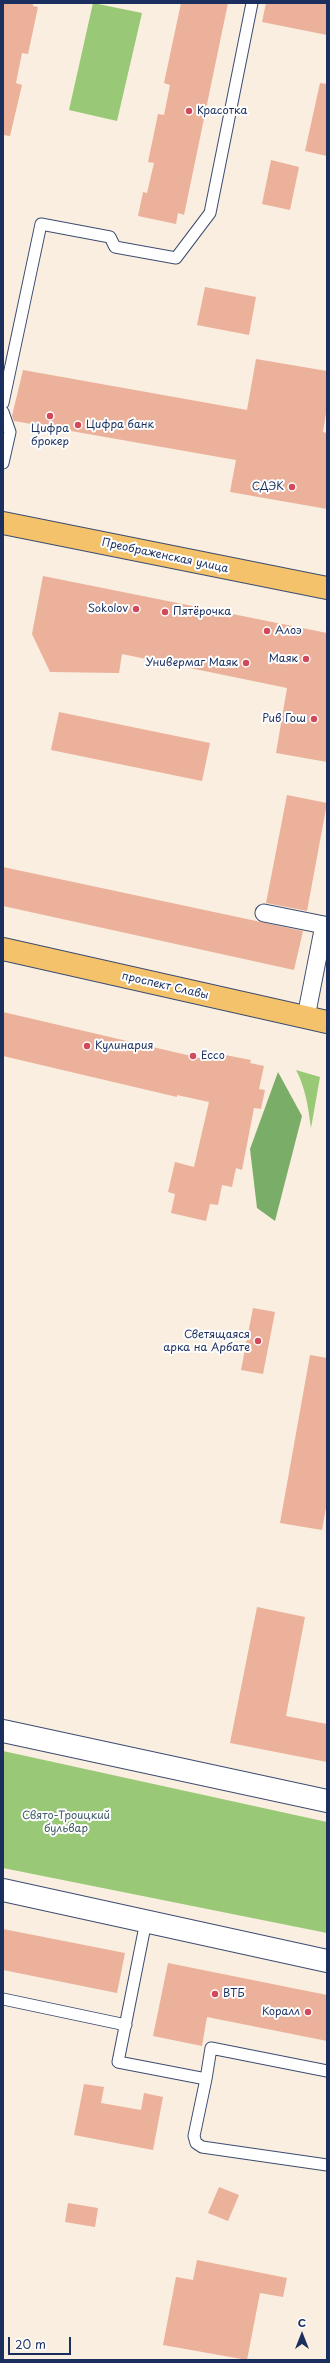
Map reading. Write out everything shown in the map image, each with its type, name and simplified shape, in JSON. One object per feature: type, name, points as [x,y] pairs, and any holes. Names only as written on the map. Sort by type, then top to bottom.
[{"type":"main road","name":"Преображенская улица","points":[[3,523],[327,588]]},
{"type":"main road","name":"проспект Славы","points":[[3,949],[327,1022]]},
{"type":"street","points":[[264,913],[324,926],[306,1017]]},
{"type":"street","points":[[3,1731],[327,1801]]},
{"type":"street","points":[[3,1890],[327,1961]]},
{"type":"lane","points":[[3,403],[41,224],[110,237],[115,247],[176,258],[210,213],[252,3]]},
{"type":"lane","points":[[3,412],[10,432],[3,463]]},
{"type":"lane","points":[[146,1921],[118,2062],[206,2079]]},
{"type":"lane","points":[[3,1999],[126,2025]]},
{"type":"lane","points":[[327,2071],[211,2048],[194,2136],[196,2143],[202,2147],[327,2166]]},
{"type":"green space","points":[[93,3],[142,13],[117,121],[69,110]]},
{"type":"green space","points":[[296,1070],[320,1077],[311,1128],[308,1105]]},
{"type":"green space","points":[[278,1072],[302,1116],[275,1221],[257,1208],[250,1149]]},
{"type":"green space","name":"Свято-Троицкий бульвар","points":[[3,1751],[327,1822],[327,1933],[3,1868]]},
{"type":"building","points":[[3,3],[33,3],[33,6],[38,7],[28,54],[22,53],[16,83],[22,85],[10,136],[3,135]]},
{"type":"building","points":[[181,3],[228,3],[184,215],[178,213],[176,224],[138,216],[143,192],[147,193],[154,163],[148,162],[158,114],[164,115],[170,85],[164,83]]},
{"type":"building","points":[[266,3],[327,3],[327,35],[262,22]]},
{"type":"building","points":[[320,83],[327,84],[327,156],[305,151]]},
{"type":"building","points":[[271,160],[299,167],[290,210],[262,204]]},
{"type":"building","points":[[205,287],[256,297],[249,335],[197,325]]},
{"type":"building","points":[[256,359],[327,371],[327,407],[323,432],[327,433],[327,509],[230,492],[236,460],[14,421],[12,416],[23,370],[247,410]]},
{"type":"building","name":"Универмаг Маяк","points":[[43,576],[327,633],[327,762],[276,753],[287,688],[122,654],[119,673],[50,672],[32,634]]},
{"type":"building","points":[[59,712],[210,743],[202,781],[51,750]]},
{"type":"building","points":[[287,795],[327,803],[307,911],[266,903]]},
{"type":"building","points":[[3,867],[303,931],[294,970],[3,906]]},
{"type":"building","points":[[3,1012],[204,1059],[205,1056],[224,1059],[225,1055],[251,1060],[250,1063],[264,1066],[259,1089],[265,1090],[261,1109],[254,1108],[242,1170],[236,1168],[232,1187],[222,1185],[218,1205],[210,1204],[206,1221],[171,1213],[175,1194],[168,1192],[175,1162],[194,1167],[209,1102],[177,1095],[177,1097],[3,1056]]},
{"type":"building","name":"Светящаяся арка на Арбате","points":[[253,1308],[275,1312],[263,1374],[241,1370]]},
{"type":"building","points":[[310,1355],[327,1358],[327,1502],[322,1530],[280,1523]]},
{"type":"building","points":[[257,1607],[305,1617],[286,1716],[327,1724],[327,1762],[230,1743]]},
{"type":"building","points":[[3,1929],[125,1953],[117,1993],[3,1970]]},
{"type":"building","points":[[168,1963],[327,1995],[327,2041],[207,2017],[202,2046],[153,2036]]},
{"type":"building","points":[[84,2084],[104,2087],[101,2103],[141,2110],[144,2093],[163,2097],[153,2150],[74,2135]]},
{"type":"building","points":[[219,2187],[239,2195],[228,2221],[208,2213]]},
{"type":"building","points":[[68,2203],[98,2208],[95,2227],[65,2222]]},
{"type":"building","points":[[197,2260],[287,2278],[283,2297],[260,2293],[247,2360],[163,2345],[176,2277],[193,2280]]},
{"type":"place","name":"Красотка","points":[[189,111]]},
{"type":"place","name":"Цифра брокер","points":[[50,416]]},
{"type":"place","name":"Цифра банк","points":[[78,425]]},
{"type":"place","name":"СДЭК","points":[[292,487]]},
{"type":"place","name":"Sokolov","points":[[136,609]]},
{"type":"place","name":"Пятёрочка","points":[[165,612]]},
{"type":"place","name":"Алоэ","points":[[267,631]]},
{"type":"place","name":"Маяк","points":[[306,659]]},
{"type":"place","name":"Универмаг Маяк","points":[[246,663]]},
{"type":"place","name":"Рив Гош","points":[[314,719]]},
{"type":"place","name":"Кулинария","points":[[87,1046]]},
{"type":"place","name":"Ecco","points":[[193,1056]]},
{"type":"place","name":"Светящаяся арка на Арбате","points":[[258,1341]]},
{"type":"place","name":"ВТБ","points":[[215,1994]]},
{"type":"place","name":"Коралл","points":[[308,2012]]}]
